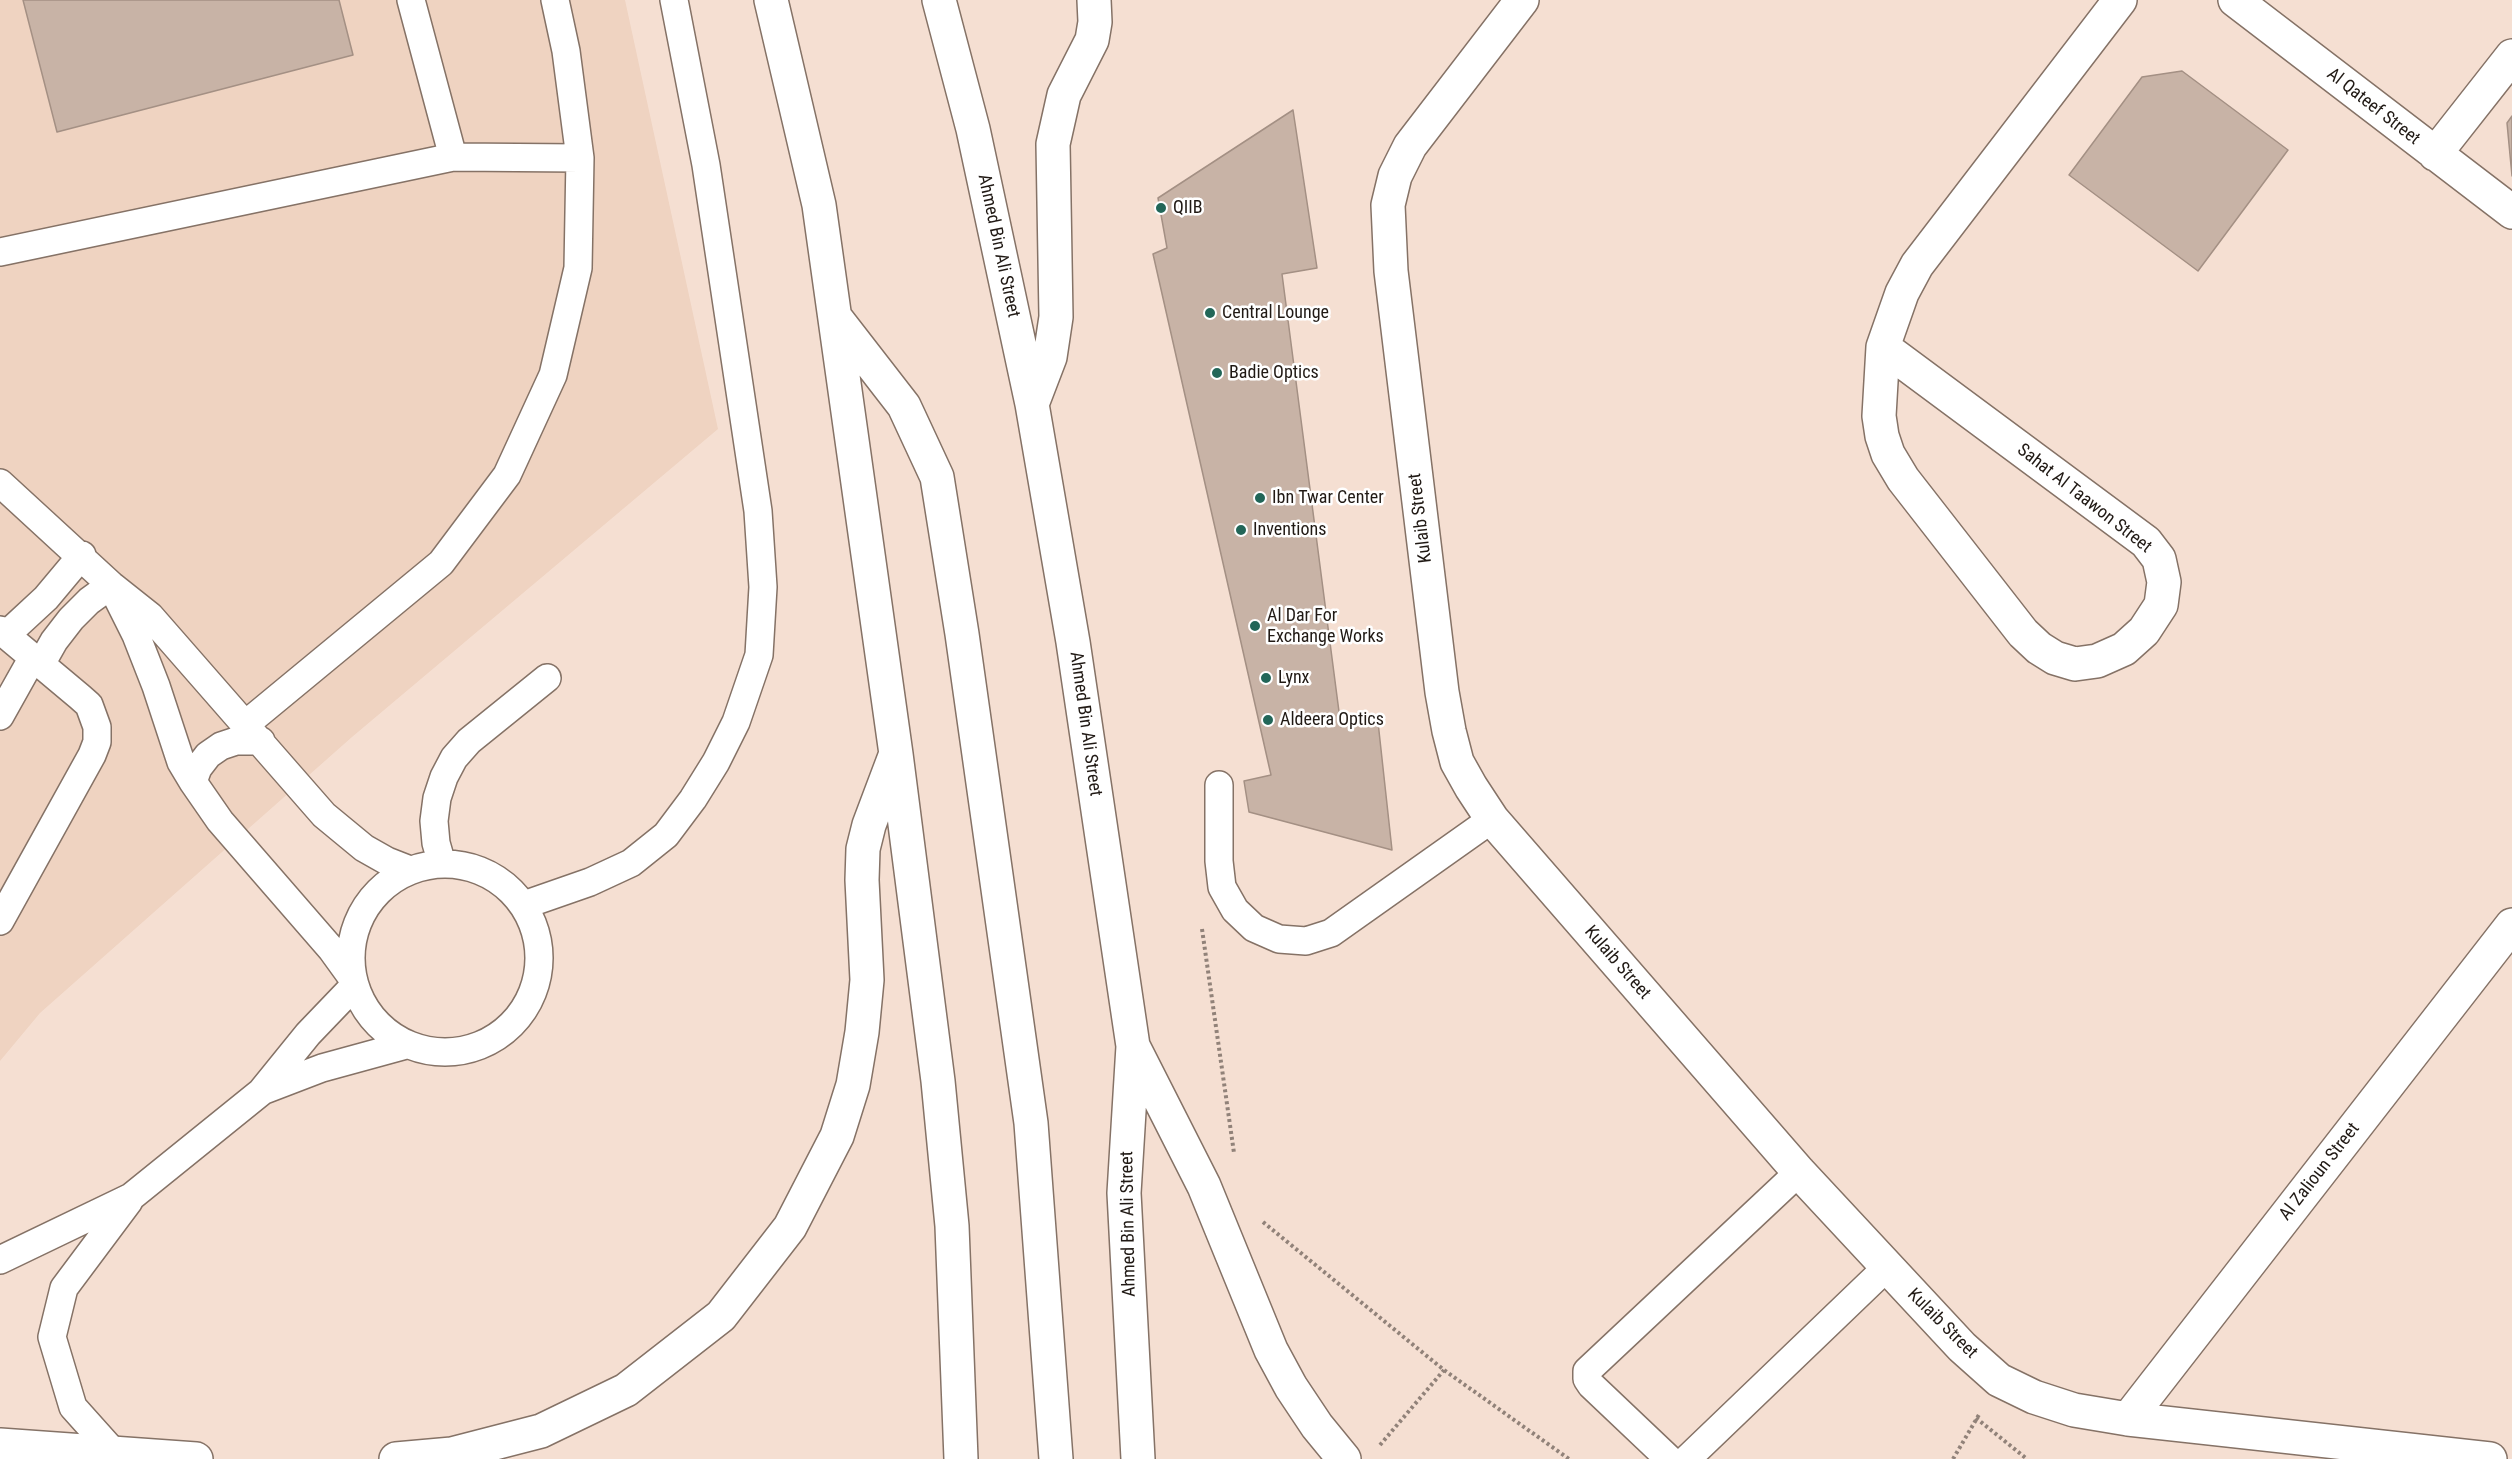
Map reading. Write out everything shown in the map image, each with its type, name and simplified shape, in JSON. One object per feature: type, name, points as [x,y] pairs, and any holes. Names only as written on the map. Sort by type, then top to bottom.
[{"type":"main road","points":[[771,0],[819,205],[896,754],[938,1081],[952,1226],[961,1459]]},
{"type":"main road","name":"Ahmed Bin Ali Street","points":[[939,0],[973,129],[1032,404],[1073,642],[1133,1047],[1124,1193],[1138,1459]]},
{"type":"main road","points":[[1032,404],[1050,357],[1056,317],[1057,281],[1052,169],[1056,127],[1064,95],[1092,40],[1095,22],[1094,0]]},
{"type":"main road","name":"Kulaib Street","points":[[1522,0],[1410,147],[1395,176],[1388,205],[1391,271],[1447,722],[1457,762],[1492,819],[1799,1172],[1886,1268],[1962,1347],[1999,1380],[2034,1397],[2074,1410],[2128,1419],[2490,1459]]},
{"type":"main road","name":"Sahat Al Taawon Street","points":[[1883,347],[2146,542],[2159,559],[2164,582],[2161,605],[2144,631],[2124,649],[2097,661],[2075,664],[2055,658],[2039,648],[2023,633],[1903,479],[1888,454],[1879,416],[1883,347],[1902,293],[1917,265],[2120,0]]},
{"type":"main road","name":"Al Qateef Street","points":[[2235,0],[2512,212]]},
{"type":"main road","points":[[2435,154],[2512,56]]},
{"type":"main road","points":[[835,317],[904,406],[937,477],[962,634],[1031,1123],[1056,1459]]},
{"type":"main road","points":[[396,1459],[452,1454],[541,1431],[626,1390],[720,1316],[790,1227],[837,1136],[853,1085],[862,1032],[867,980],[862,880],[864,849],[878,797],[896,754]]},
{"type":"main road","name":"Al Zalioun Street","points":[[2128,1419],[2512,925]]},
{"type":"main road","points":[[1133,1047],[1204,1186],[1271,1350],[1291,1387],[1317,1426],[1344,1459]]},
{"type":"main road","points":[[0,1445],[196,1459]]},
{"type":"lane","points":[[411,0],[453,157]]},
{"type":"lane","points":[[193,782],[203,762],[220,747],[253,733],[441,563],[507,475],[553,375],[578,268],[580,158],[566,51],[555,0]]},
{"type":"lane","points":[[524,905],[590,882],[631,863],[666,835],[693,799],[721,752],[736,722],[759,655],[764,587],[758,511],[706,165],[674,0]]},
{"type":"lane","points":[[2,245],[453,157],[580,158]]},
{"type":"lane","points":[[0,483],[82,555],[111,585],[150,616],[324,815],[344,832],[387,861],[410,870]]},
{"type":"lane","points":[[0,921],[97,742],[97,727],[89,705],[3,633],[46,598],[82,555]]},
{"type":"lane","points":[[0,716],[37,660],[71,619],[89,601],[111,585]]},
{"type":"lane","points":[[0,1260],[131,1197],[261,1092],[353,982],[350,959],[354,931],[367,905],[386,885],[410,870],[442,864],[473,868],[502,882],[524,905],[537,932],[540,963],[534,993],[518,1019],[495,1040],[466,1051],[435,1053],[406,1045],[388,1035],[362,1004],[353,982],[332,950],[220,821],[193,782],[182,762],[136,635],[111,585]]},
{"type":"lane","points":[[442,864],[436,843],[434,821],[437,798],[449,768],[469,741],[547,678]]},
{"type":"lane","points":[[1219,785],[1219,861],[1222,887],[1235,910],[1254,928],[1279,939],[1306,941],[1331,933],[1492,819]]},
{"type":"lane","points":[[261,1092],[322,1068],[406,1045]]},
{"type":"lane","points":[[1669,1459],[1591,1385],[1587,1379],[1587,1371],[1799,1172]]},
{"type":"lane","points":[[116,1455],[73,1407],[52,1337],[64,1288],[131,1197]]},
{"type":"lane","points":[[1687,1459],[1886,1268]]},
{"type":"path","points":[[1200,921],[1234,1155]]},
{"type":"path","points":[[1262,1220],[1444,1370],[1569,1459]]},
{"type":"path","points":[[1375,1450],[1444,1370]]},
{"type":"path","points":[[1953,1459],[1999,1380]]},
{"type":"path","points":[[1976,1418],[2027,1459]]},
{"type":"shaded area","points":[[0,0],[625,0],[718,429],[352,737],[40,1013],[0,1061]]},
{"type":"building","points":[[23,0],[339,0],[353,55],[57,132]]},
{"type":"building","points":[[2182,71],[2288,150],[2198,271],[2069,175],[2142,77]]},
{"type":"building","name":"Ibn Twar Center","points":[[1293,110],[1317,268],[1282,274],[1341,727],[1378,722],[1392,850],[1249,812],[1244,781],[1271,775],[1153,254],[1167,248],[1158,198]]},
{"type":"building","points":[[2512,116],[2512,176],[2507,123]]},
{"type":"place","name":"QIIB","points":[[1161,208]]},
{"type":"place","name":"Central Lounge","points":[[1210,313]]},
{"type":"place","name":"Badie Optics","points":[[1217,373]]},
{"type":"place","name":"Ibn Twar Center","points":[[1260,498]]},
{"type":"place","name":"Inventions","points":[[1241,530]]},
{"type":"place","name":"Al Dar For Exchange Works","points":[[1255,626]]},
{"type":"place","name":"Lynx","points":[[1266,678]]},
{"type":"place","name":"Aldeera Optics","points":[[1268,720]]}]
